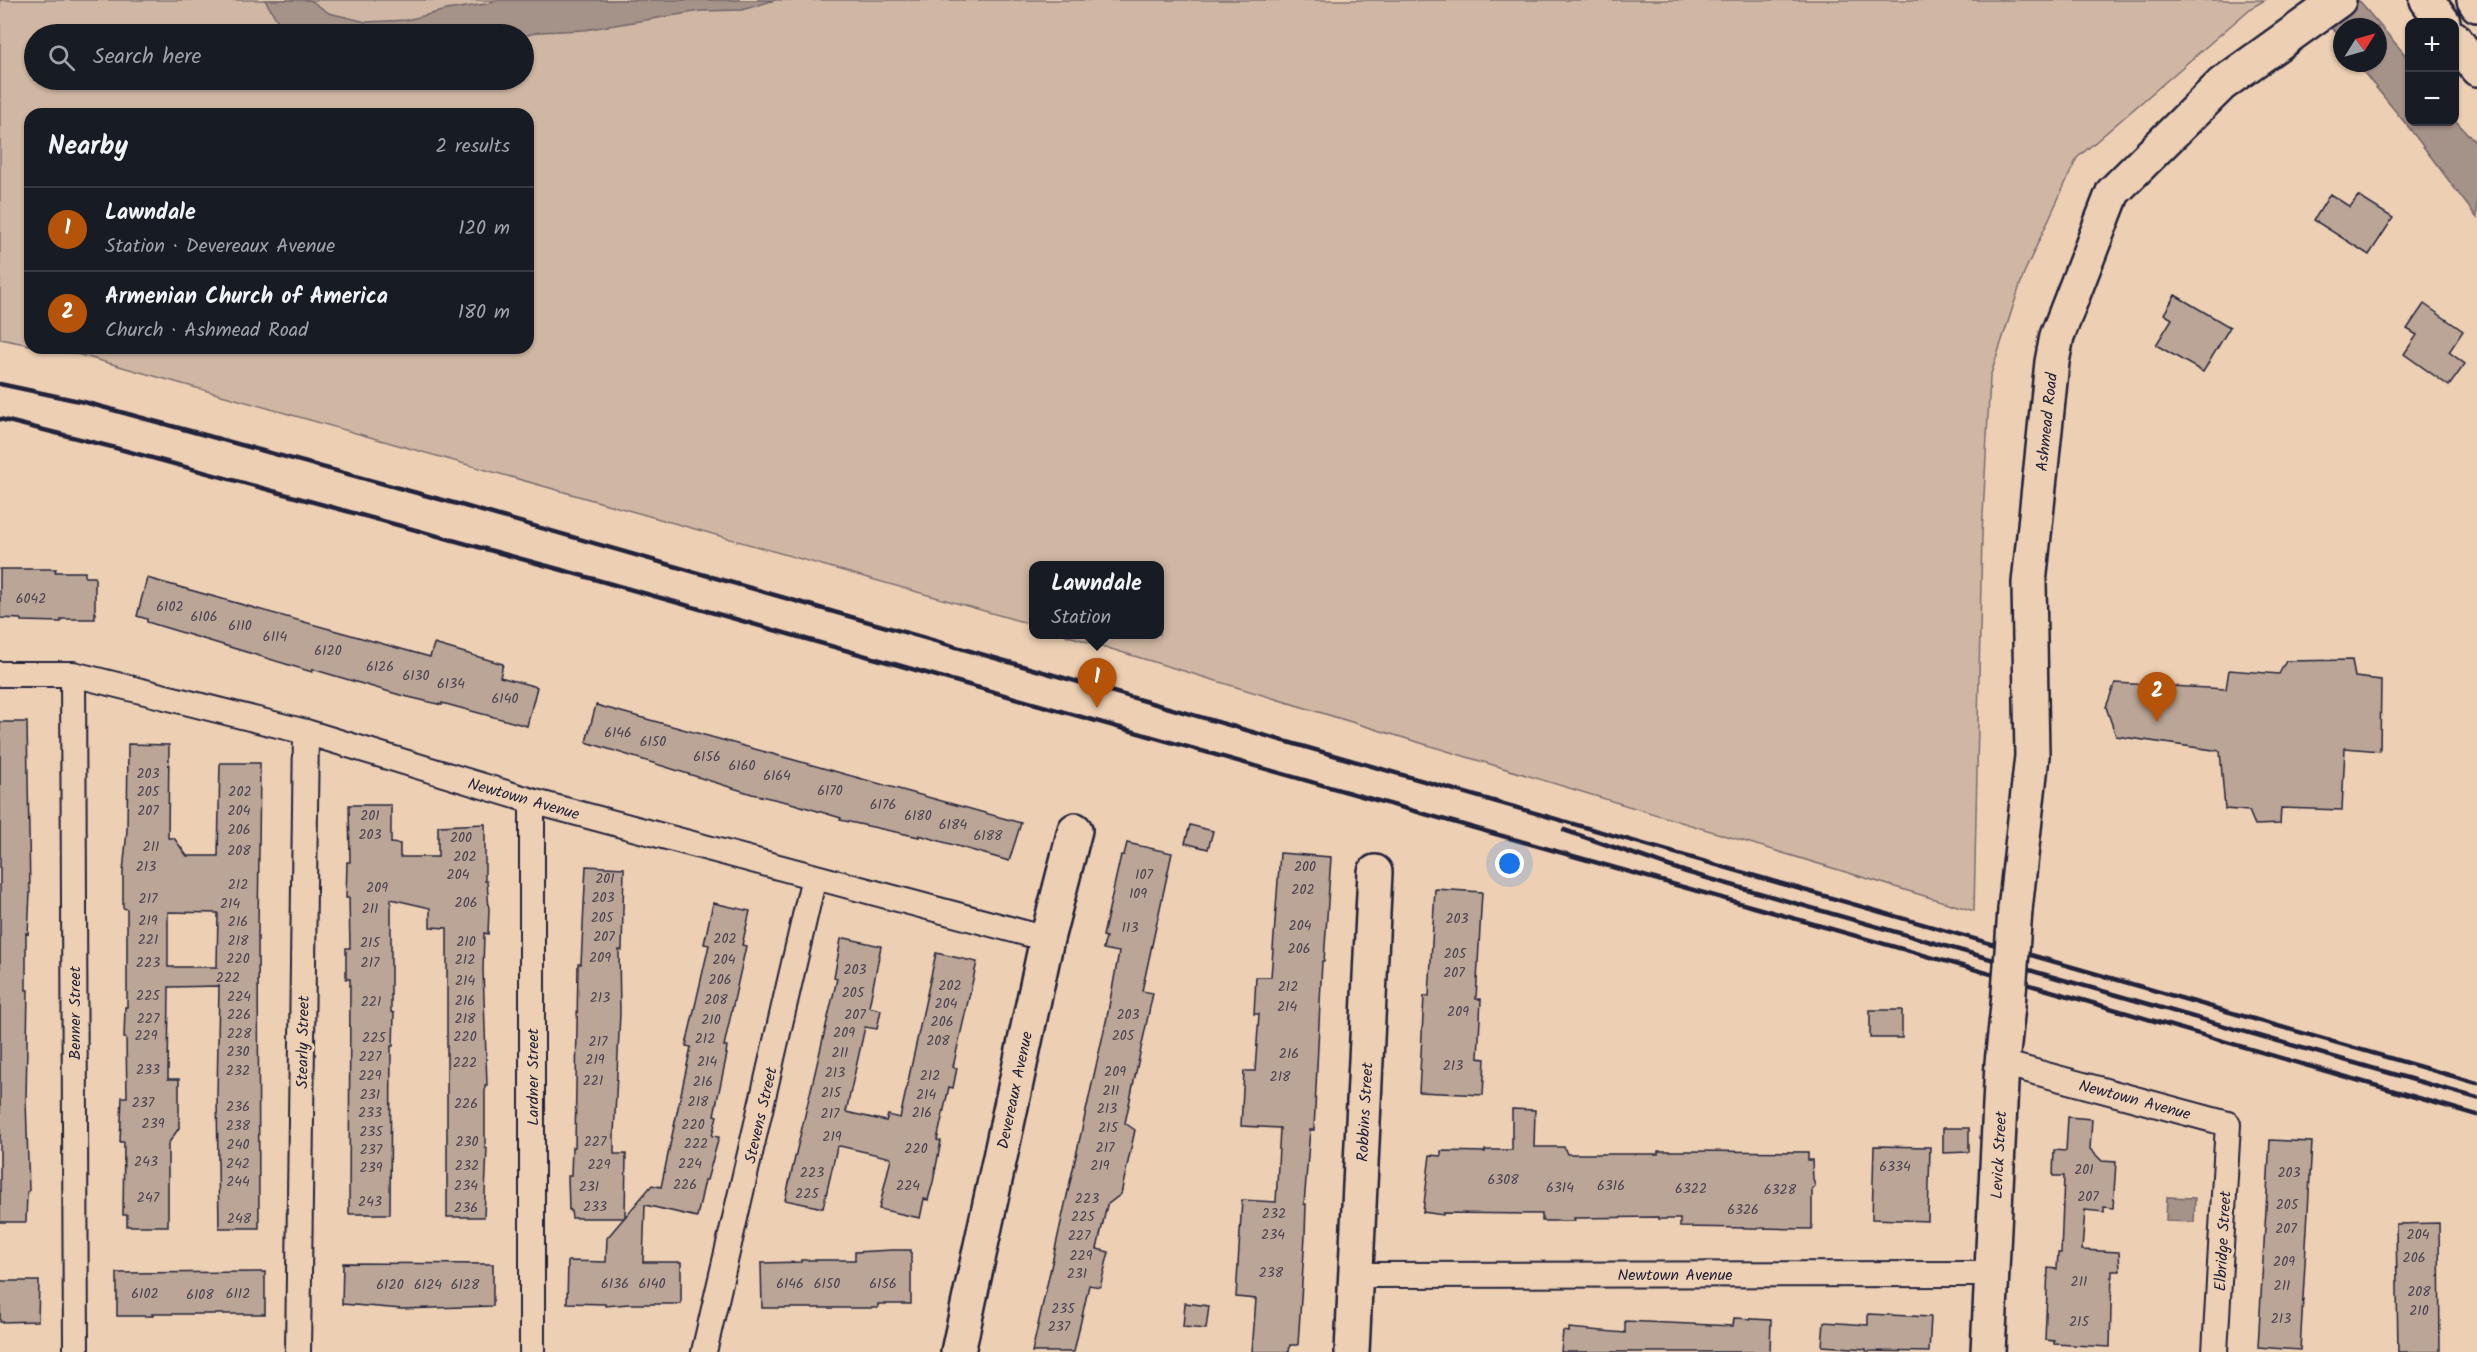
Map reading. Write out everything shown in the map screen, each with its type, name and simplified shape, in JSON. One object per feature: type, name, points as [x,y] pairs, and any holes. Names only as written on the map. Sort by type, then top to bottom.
[{"type":"street","name":"Ashmead Road","points":[[2010,959],[2032,756],[2029,583],[2052,362],[2057,336],[2113,192],[2222,84],[2339,0]]},
{"type":"street","points":[[2427,0],[2440,18]]},
{"type":"street","points":[[2474,0],[2477,5]]},
{"type":"street","points":[[2459,45],[2477,69]]},
{"type":"street","name":"Newtown Avenue","points":[[0,674],[73,674],[306,732],[532,801],[1047,939]]},
{"type":"street","name":"Benner Street","points":[[73,674],[76,1352]]},
{"type":"street","name":"Stearly Street","points":[[298,1352],[306,732]]},
{"type":"street","name":"Lardner Street","points":[[532,801],[532,1352]]},
{"type":"street","name":"Devereaux Avenue","points":[[958,1352],[1047,939],[1075,830]]},
{"type":"street","name":"Robbins Street","points":[[1352,1352],[1375,872]]},
{"type":"street","name":"Stevens Street","points":[[704,1352],[814,877]]},
{"type":"street","name":"Levick Street","points":[[1988,1352],[2002,1063],[2010,959]]},
{"type":"street","name":"Newtown Avenue","points":[[2002,1063],[2228,1124],[2228,1130]]},
{"type":"street","name":"Elbridge Street","points":[[2215,1352],[2228,1130]]},
{"type":"street","name":"Newtown Avenue","points":[[1356,1275],[1993,1274]]},
{"type":"shaded area","points":[[0,0],[2265,0],[2251,8],[2077,158],[2024,273],[1990,377],[1982,535],[1974,911],[1078,639],[1164,639],[1164,561],[1029,561],[1029,624],[77,354],[534,354],[534,108],[24,108],[24,344],[0,339]]},
{"type":"shaded area","points":[[265,0],[310,0],[329,13],[366,22],[407,20],[496,0],[775,0],[742,10],[701,11],[584,30],[534,33],[534,24],[279,24]]},
{"type":"shaded area","points":[[2306,0],[2358,0],[2374,18],[2333,18],[2333,29]]},
{"type":"shaded area","points":[[2387,34],[2405,54],[2405,123],[2363,72],[2387,72]]},
{"type":"shaded area","points":[[2459,124],[2477,144],[2477,218],[2408,126]]},
{"type":"shaded area","points":[[2167,1197],[2195,1198],[2194,1222],[2166,1221]]},
{"type":"building","points":[[2330,194],[2350,207],[2358,196],[2393,218],[2369,255],[2314,220]]},
{"type":"building","points":[[2175,295],[2230,327],[2203,372],[2156,345],[2172,319],[2164,314]]},
{"type":"building","points":[[2424,304],[2463,331],[2449,352],[2465,364],[2449,386],[2404,354],[2417,335],[2407,329]]},
{"type":"building","points":[[0,569],[56,569],[55,572],[85,572],[85,577],[95,577],[95,619],[61,619],[61,622],[0,618]]},
{"type":"building","points":[[147,578],[430,657],[434,644],[503,664],[500,677],[537,687],[527,726],[442,703],[442,705],[400,695],[312,669],[312,672],[147,622],[147,619],[137,616]]},
{"type":"building","points":[[2352,660],[2355,677],[2381,680],[2380,751],[2345,748],[2342,810],[2281,808],[2280,824],[2255,825],[2249,811],[2225,809],[2220,751],[2116,736],[2106,707],[2115,683],[2226,689],[2229,670],[2279,674],[2286,661]]},
{"type":"building","points":[[596,705],[1021,823],[1009,861],[919,835],[919,837],[840,820],[841,818],[752,794],[586,742]]},
{"type":"building","points":[[0,722],[27,722],[30,892],[28,934],[26,933],[26,990],[28,990],[26,1101],[29,1191],[27,1192],[26,1222],[0,1222]]},
{"type":"building","points":[[128,744],[169,745],[168,838],[174,838],[187,856],[218,856],[220,763],[260,763],[259,1228],[219,1228],[217,1097],[219,986],[169,987],[168,1079],[179,1079],[179,1128],[168,1144],[168,1226],[127,1226],[127,1215],[123,1215],[124,1142],[120,1142],[122,1097],[127,1097],[126,1038],[124,1038],[125,1007],[127,1007],[127,909],[123,908],[123,872],[127,830]],"holes":[[[168,912],[218,913],[217,967],[168,967]]]},
{"type":"building","points":[[349,805],[391,805],[391,843],[400,844],[400,857],[438,857],[438,826],[485,824],[485,881],[487,881],[489,910],[488,934],[484,933],[483,970],[487,1085],[485,1085],[485,1148],[487,1148],[484,1217],[447,1217],[447,928],[430,927],[430,908],[391,899],[391,1012],[394,1013],[393,1046],[391,1046],[390,1214],[349,1214],[350,979],[346,979],[346,948],[350,948],[349,898],[346,898],[347,862],[350,862]]},
{"type":"building","points":[[1190,825],[1213,831],[1208,849],[1185,843]]},
{"type":"building","points":[[1127,843],[1172,853],[1142,991],[1153,993],[1125,1123],[1135,1130],[1121,1194],[1107,1205],[1097,1249],[1109,1252],[1100,1287],[1089,1285],[1074,1352],[1032,1352],[1107,1017],[1119,952],[1103,949],[1106,937],[1103,936],[1121,855],[1124,855]]},
{"type":"building","points":[[1280,853],[1331,857],[1324,961],[1322,961],[1314,1130],[1310,1130],[1304,1204],[1306,1204],[1305,1236],[1298,1345],[1290,1345],[1289,1352],[1252,1352],[1256,1299],[1236,1297],[1242,1200],[1276,1202],[1280,1128],[1241,1126],[1244,1071],[1255,1071],[1259,1014],[1254,1014],[1256,977],[1271,977]]},
{"type":"building","points":[[586,866],[624,868],[622,950],[619,950],[620,1013],[614,1154],[626,1154],[625,1217],[652,1185],[661,1187],[691,1047],[686,1046],[709,945],[704,944],[713,903],[750,911],[742,945],[746,946],[724,1046],[727,1046],[727,1054],[714,1115],[717,1116],[712,1136],[719,1137],[707,1180],[705,1180],[697,1217],[645,1205],[643,1262],[681,1262],[681,1304],[605,1306],[605,1304],[567,1303],[568,1261],[606,1262],[607,1238],[624,1218],[572,1218],[571,1210],[569,1210],[568,1176],[571,1176],[572,1147],[575,1147],[578,964],[581,964]]},
{"type":"building","points":[[1435,889],[1482,892],[1476,999],[1481,999],[1478,1058],[1485,1059],[1483,1095],[1419,1092],[1424,996],[1429,996]]},
{"type":"building","points":[[841,939],[881,946],[869,1007],[881,1010],[877,1029],[865,1027],[846,1112],[886,1121],[888,1115],[900,1118],[936,953],[977,962],[953,1067],[957,1068],[953,1088],[949,1087],[937,1140],[941,1141],[933,1182],[928,1200],[924,1199],[920,1218],[879,1209],[891,1158],[840,1146],[837,1147],[823,1208],[785,1200],[837,979],[834,978]]},
{"type":"building","points":[[1870,1010],[1902,1010],[1902,1038],[1870,1038]]},
{"type":"building","points":[[1512,1109],[1535,1110],[1534,1147],[1564,1147],[1567,1154],[1658,1154],[1658,1151],[1808,1152],[1808,1160],[1812,1160],[1815,1186],[1812,1189],[1812,1229],[1680,1227],[1680,1219],[1658,1219],[1658,1217],[1574,1218],[1575,1221],[1542,1221],[1542,1214],[1443,1213],[1443,1215],[1423,1212],[1430,1155],[1441,1156],[1441,1151],[1512,1150]]},
{"type":"building","points":[[2068,1117],[2092,1119],[2090,1149],[2102,1161],[2116,1162],[2113,1208],[2104,1207],[2104,1212],[2085,1210],[2082,1250],[2119,1252],[2120,1271],[2112,1271],[2110,1347],[2054,1344],[2054,1341],[2045,1340],[2048,1268],[2057,1269],[2058,1253],[2061,1253],[2064,1176],[2053,1176],[2054,1150],[2066,1151]]},
{"type":"building","points":[[1943,1128],[1969,1128],[1969,1152],[1943,1153]]},
{"type":"building","points":[[2270,1140],[2312,1142],[2300,1350],[2258,1347]]},
{"type":"building","points":[[1874,1146],[1930,1147],[1928,1221],[1872,1219]]},
{"type":"building","points":[[2439,1223],[2440,1352],[2398,1352],[2396,1224]]},
{"type":"building","points":[[911,1250],[911,1304],[878,1304],[878,1308],[762,1308],[761,1263],[855,1260],[855,1252]]},
{"type":"building","points":[[343,1263],[493,1264],[493,1306],[402,1309],[342,1304]]},
{"type":"building","points":[[265,1272],[265,1314],[117,1316],[117,1273]]},
{"type":"building","points":[[0,1281],[39,1281],[38,1321],[0,1322]]},
{"type":"building","points":[[1185,1303],[1209,1306],[1206,1329],[1183,1327]]},
{"type":"building","points":[[1868,1314],[1931,1317],[1929,1352],[1866,1351],[1866,1349],[1822,1346],[1824,1322],[1868,1325]]},
{"type":"building","points":[[1734,1318],[1771,1320],[1770,1352],[1561,1352],[1563,1331],[1569,1332],[1569,1328],[1625,1333],[1625,1321],[1733,1326]]},
{"type":"railway","points":[[0,384],[84,402],[461,505],[2477,1083]]},
{"type":"railway","points":[[0,419],[112,447],[562,570],[2072,997],[2477,1115]]},
{"type":"railway","points":[[1564,830],[1686,872],[2477,1098]]},
{"type":"place","name":"Lawndale","points":[[1097,708]]},
{"type":"place","name":"Armenian Church of America","points":[[2157,722]]}]
